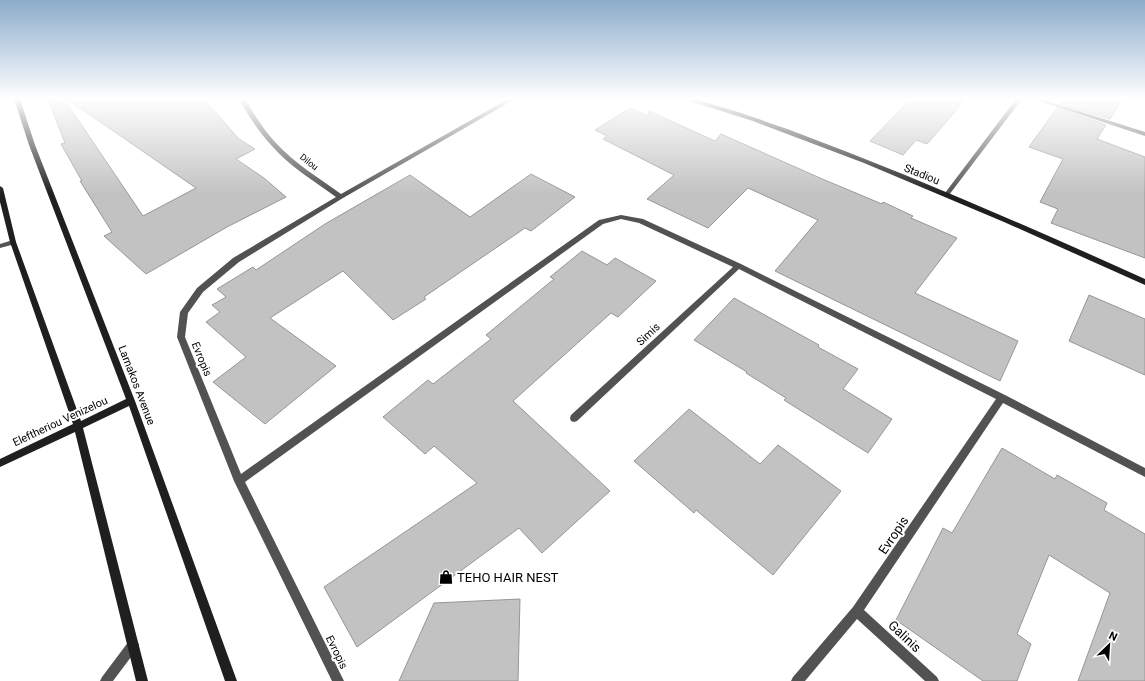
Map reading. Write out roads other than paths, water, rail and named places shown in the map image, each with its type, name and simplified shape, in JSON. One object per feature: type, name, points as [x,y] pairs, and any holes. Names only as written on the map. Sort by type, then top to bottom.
[{"type":"main road","name":"Larnakos Avenue","points":[[27,131],[131,401],[231,681]]},
{"type":"main road","name":"Stadiou","points":[[786,131],[947,194],[1145,282]]},
{"type":"main road","points":[[0,188],[13,242],[78,426],[142,681]]},
{"type":"main road","name":"Eleftheriou Venizelou","points":[[0,463],[131,401]]},
{"type":"street","name":"Dilou","points":[[263,131],[274,145],[341,197]]},
{"type":"street","name":"Evropis","points":[[338,681],[239,481],[181,337],[184,312],[200,290],[236,260],[341,197],[457,131]]},
{"type":"street","points":[[947,194],[995,131]]},
{"type":"street","points":[[1135,131],[1145,134]]},
{"type":"street","points":[[239,481],[602,222],[621,217],[641,221],[738,266],[1002,398],[1145,473]]},
{"type":"street","points":[[0,246],[13,242]]},
{"type":"street","name":"Simis","points":[[574,418],[738,266]]},
{"type":"street","name":"Evropis","points":[[798,681],[857,611],[1002,398]]},
{"type":"street","name":"Galinis","points":[[857,611],[933,681]]},
{"type":"street","points":[[106,681],[133,645]]},
{"type":"place","name":"TEHO HAIR NEST","points":[[446,577]]}]
